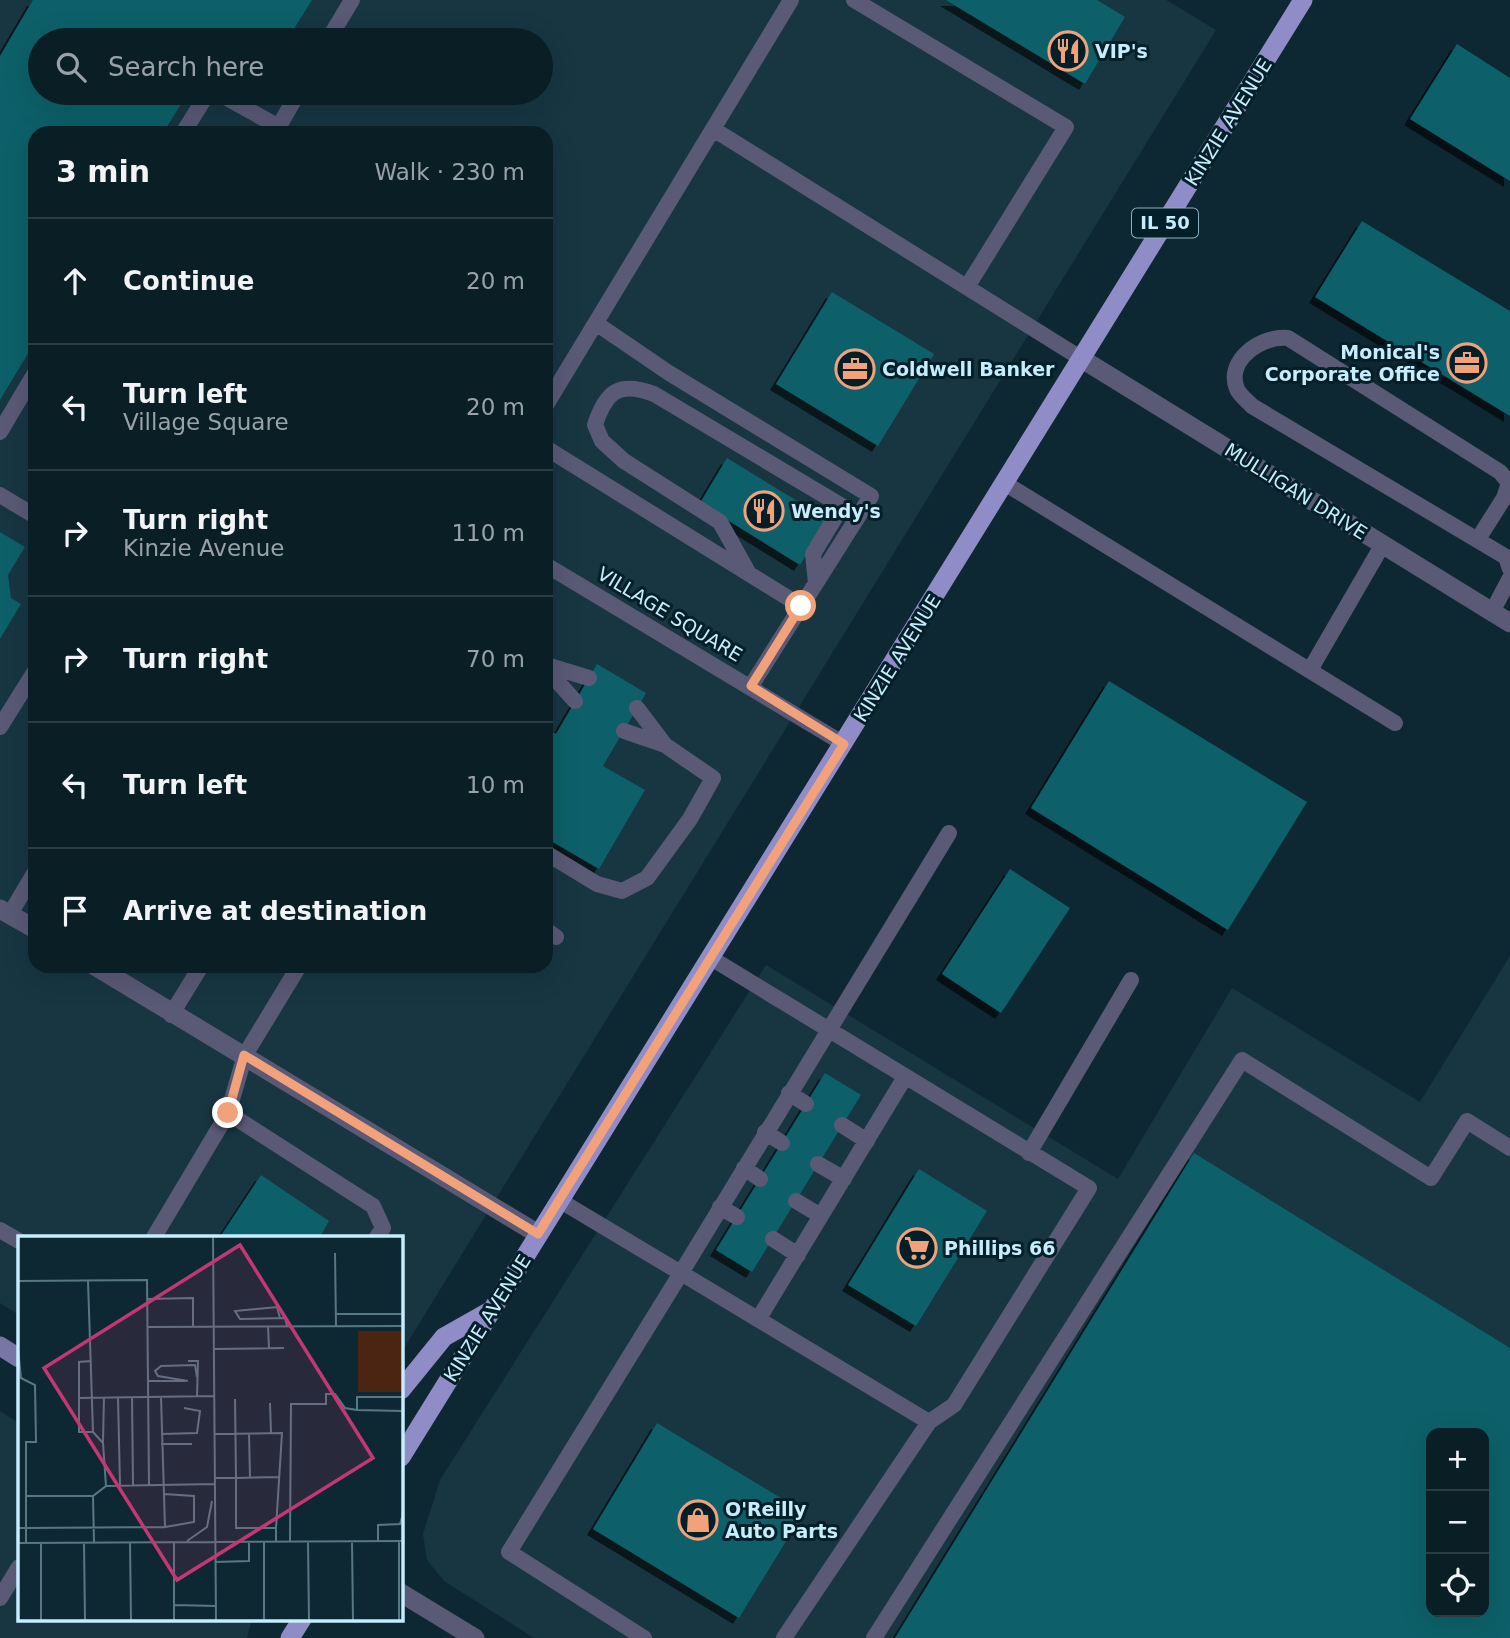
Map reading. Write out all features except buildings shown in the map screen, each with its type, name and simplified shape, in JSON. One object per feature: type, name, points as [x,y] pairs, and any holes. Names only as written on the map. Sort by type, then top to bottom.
[{"type":"main road","name":"KINZIE AVENUE","points":[[402,1455],[1006,484],[1303,0]]},
{"type":"main road","points":[[402,1389],[444,1337],[491,1310]]},
{"type":"main road","points":[[0,1346],[18,1357]]},
{"type":"main road","points":[[290,1638],[301,1620]]},
{"type":"street","name":"MULLIGAN DRIVE","points":[[1082,359],[1510,623]]},
{"type":"street","points":[[5,911],[28,925]]},
{"type":"street","points":[[106,973],[171,1015],[244,1055],[538,1234]]},
{"type":"street","points":[[402,1594],[475,1638]]},
{"type":"lane","points":[[335,28],[352,0]]},
{"type":"lane","points":[[553,394],[791,0]]},
{"type":"lane","points":[[854,0],[1066,127],[967,287]]},
{"type":"lane","points":[[187,126],[200,105]]},
{"type":"lane","points":[[237,105],[271,126]]},
{"type":"lane","points":[[279,126],[291,105]]},
{"type":"lane","points":[[713,129],[1082,359]]},
{"type":"lane","points":[[597,324],[669,373],[871,496],[751,686]]},
{"type":"lane","points":[[1478,539],[1504,498],[1509,484],[1500,472],[1288,338],[1273,336],[1254,345],[1241,361],[1235,377],[1238,391],[1252,406],[1478,539],[1506,557],[1510,569]]},
{"type":"lane","points":[[0,432],[28,385]]},
{"type":"lane","points":[[749,574],[720,522],[624,461],[602,441],[595,425],[603,400],[615,391],[635,387],[654,394],[842,506],[813,554],[816,583]]},
{"type":"lane","points":[[553,452],[801,606]]},
{"type":"lane","points":[[1006,484],[1395,723]]},
{"type":"lane","points":[[0,495],[28,512]]},
{"type":"lane","points":[[1310,670],[1383,544]]},
{"type":"lane","name":"VILLAGE SQUARE","points":[[553,569],[844,744]]},
{"type":"lane","points":[[1492,612],[1510,578]]},
{"type":"lane","points":[[553,669],[589,678]]},
{"type":"lane","points":[[553,675],[575,701]]},
{"type":"lane","points":[[0,727],[28,682]]},
{"type":"lane","points":[[637,708],[665,746]]},
{"type":"lane","points":[[553,857],[597,884],[622,891],[647,878],[690,819],[713,778],[665,746],[624,731]]},
{"type":"lane","points":[[644,1638],[509,1552],[949,833]]},
{"type":"lane","points":[[5,911],[28,881]]},
{"type":"lane","points":[[711,958],[1089,1188],[954,1405],[929,1422],[784,1638]]},
{"type":"lane","points":[[171,1015],[197,973]]},
{"type":"lane","points":[[155,1236],[228,1113],[244,1055],[295,973]]},
{"type":"lane","points":[[1029,1153],[1130,980]]},
{"type":"lane","points":[[874,1638],[1242,1060],[1431,1178],[1467,1121],[1510,1148]]},
{"type":"lane","points":[[759,1318],[905,1077]]},
{"type":"lane","points":[[789,1093],[806,1104]]},
{"type":"lane","points":[[228,1113],[373,1206],[383,1228],[378,1236]]},
{"type":"lane","points":[[842,1125],[867,1141]]},
{"type":"lane","points":[[765,1132],[782,1143]]},
{"type":"lane","points":[[818,1164],[844,1179]]},
{"type":"lane","points":[[744,1168],[760,1179]]},
{"type":"lane","points":[[559,1200],[929,1422]]},
{"type":"lane","points":[[796,1201],[821,1216]]},
{"type":"lane","points":[[720,1207],[737,1217]]},
{"type":"lane","points":[[0,1230],[18,1240]]},
{"type":"lane","points":[[773,1239],[798,1255]]},
{"type":"lane","points":[[0,1598],[18,1569]]},
{"type":"shaded area","points":[[0,0],[1166,0],[1216,30],[402,1351],[402,1236],[18,1236],[18,1314],[0,1303]]},
{"type":"shaded area","points":[[1510,956],[1510,1638],[534,1638],[444,1581],[427,1560],[423,1534],[440,1480],[766,965],[1118,1179],[1232,988],[1420,1102]]},
{"type":"shaded area","points":[[0,1411],[18,1422],[18,1620],[252,1620],[247,1638],[0,1638]]},
{"type":"place","name":"VIP's","points":[[1068,51]]},
{"type":"place","name":"Monical's Corporate Office","points":[[1467,363]]},
{"type":"place","name":"Coldwell Banker","points":[[855,369]]},
{"type":"place","name":"Wendy's","points":[[764,511]]},
{"type":"place","name":"Phillips 66","points":[[917,1248]]},
{"type":"place","name":"O'Reilly Auto Parts","points":[[698,1520]]},
{"type":"route","points":[[228,1113],[244,1055],[538,1234],[844,744],[751,686],[801,606]]}]
